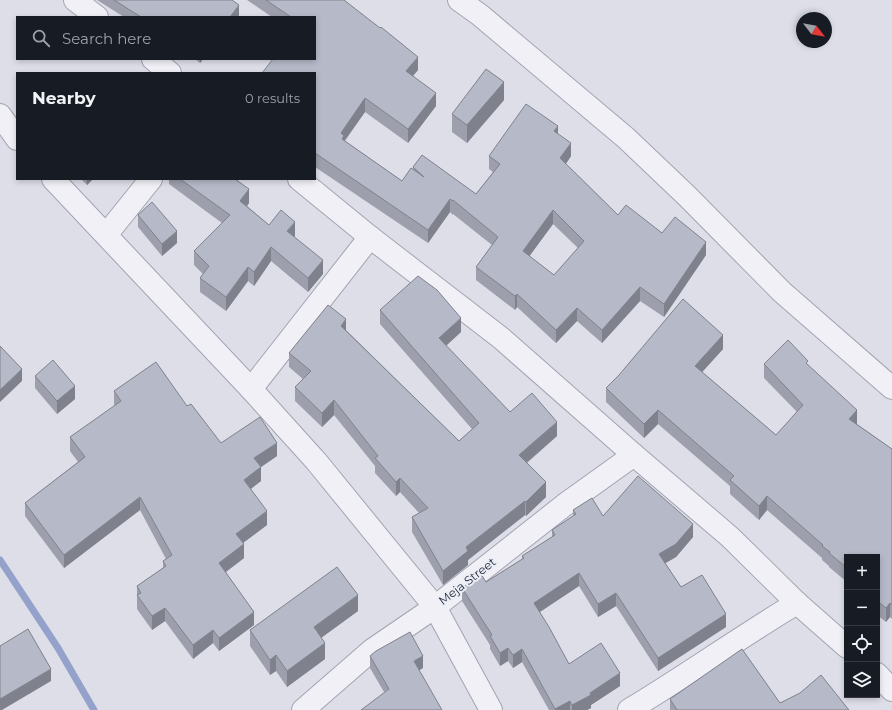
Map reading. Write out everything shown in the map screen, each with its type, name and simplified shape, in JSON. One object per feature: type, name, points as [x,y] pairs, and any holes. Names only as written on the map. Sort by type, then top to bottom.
[{"type":"street","points":[[75,0],[96,16]]},
{"type":"street","points":[[459,0],[480,15],[626,138],[687,196],[782,292],[892,388]]},
{"type":"street","points":[[154,60],[169,72]]},
{"type":"street","points":[[0,115],[16,138]]},
{"type":"street","points":[[54,180],[251,389],[316,461],[435,607],[491,710]]},
{"type":"street","points":[[106,235],[151,180]]},
{"type":"street","points":[[300,180],[370,238],[501,338],[730,537],[797,603],[844,644]]},
{"type":"street","points":[[251,389],[370,238]]},
{"type":"street","name":"Meja Street","points":[[303,710],[372,650],[435,607],[567,503],[634,455]]},
{"type":"street","points":[[629,710],[797,603]]},
{"type":"street","points":[[880,677],[892,690]]},
{"type":"building","points":[[114,0],[232,0],[239,5],[231,16],[139,16]]},
{"type":"building","points":[[266,0],[344,0],[418,57],[406,71],[436,93],[408,129],[365,98],[341,133],[344,136],[342,139],[402,181],[411,168],[424,177],[413,167],[422,155],[476,194],[500,164],[489,156],[526,104],[558,126],[554,131],[571,143],[560,158],[618,215],[626,205],[662,233],[675,217],[706,242],[664,304],[640,287],[602,330],[577,308],[556,330],[517,294],[515,296],[476,267],[498,237],[453,200],[450,199],[428,230],[316,154],[316,72],[263,72],[272,60],[316,60],[316,16],[290,16]],"holes":[[[553,210],[584,241],[554,275],[523,251]]]},
{"type":"building","points":[[486,69],[504,82],[467,125],[452,114]]},
{"type":"building","points":[[181,180],[236,180],[249,189],[240,201],[269,225],[281,210],[295,222],[287,231],[323,260],[308,278],[271,247],[254,272],[248,267],[226,297],[200,278],[209,266],[194,251],[230,215]]},
{"type":"building","points":[[152,202],[177,231],[162,244],[138,215]]},
{"type":"building","points":[[418,276],[437,290],[461,318],[439,338],[510,412],[532,393],[557,422],[519,455],[546,482],[526,502],[525,501],[466,547],[468,551],[443,571],[412,517],[428,508],[400,478],[396,482],[375,458],[378,456],[334,400],[322,413],[295,387],[311,371],[289,353],[328,305],[346,319],[341,326],[459,441],[479,423],[380,310]]},
{"type":"building","points":[[683,299],[723,335],[695,366],[776,435],[803,405],[764,364],[788,340],[808,361],[806,363],[857,410],[849,419],[892,449],[892,605],[890,603],[886,608],[880,603],[880,554],[844,554],[844,566],[767,496],[759,506],[730,480],[734,476],[658,410],[644,424],[606,388],[619,375]]},
{"type":"building","points":[[0,346],[22,369],[0,390]]},
{"type":"building","points":[[53,360],[75,386],[57,401],[35,376]]},
{"type":"building","points":[[156,362],[187,406],[191,404],[221,443],[260,417],[277,443],[254,458],[261,467],[244,480],[267,511],[236,534],[244,544],[219,563],[254,612],[219,638],[213,630],[193,645],[165,608],[152,616],[137,595],[141,593],[137,586],[166,566],[163,561],[172,555],[140,497],[64,555],[25,503],[85,457],[70,437],[121,401],[114,391]]},
{"type":"building","points":[[638,476],[693,524],[676,544],[659,554],[681,587],[702,575],[726,614],[658,658],[616,593],[598,604],[579,573],[534,603],[569,664],[601,643],[620,673],[590,693],[591,695],[572,705],[570,701],[555,709],[522,649],[513,655],[508,648],[500,653],[490,636],[492,635],[462,588],[481,574],[486,582],[524,558],[522,556],[555,535],[552,530],[576,514],[573,510],[592,498],[603,516]]},
{"type":"building","points":[[337,567],[358,595],[314,627],[325,643],[287,671],[276,655],[270,660],[250,630]]},
{"type":"building","points":[[28,629],[51,669],[0,699],[0,646]]},
{"type":"building","points":[[410,632],[423,656],[414,661],[442,710],[361,710],[389,689],[370,656],[376,651]]},
{"type":"building","points":[[742,649],[780,703],[800,693],[821,675],[849,710],[677,710],[670,699]]},
{"type":"waterway","points":[[0,560],[58,648],[94,710]]}]
